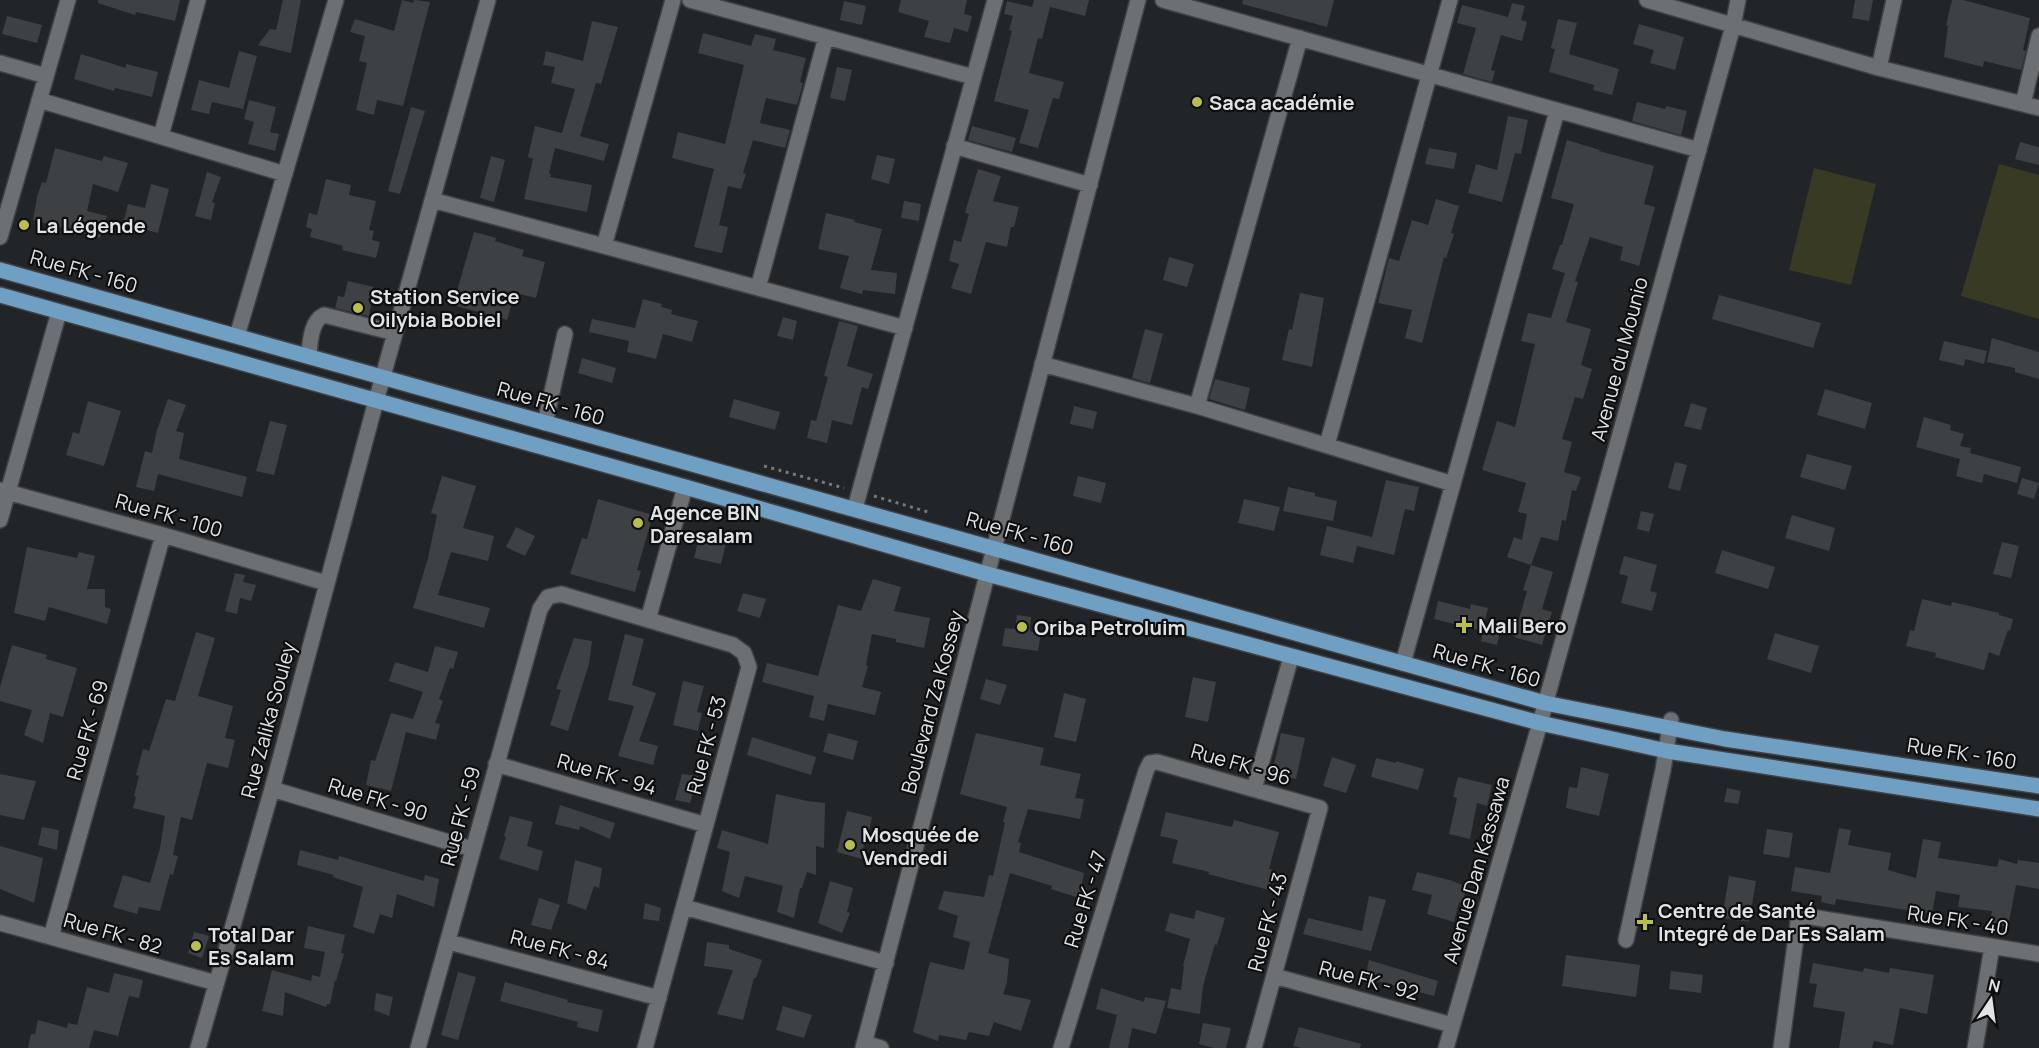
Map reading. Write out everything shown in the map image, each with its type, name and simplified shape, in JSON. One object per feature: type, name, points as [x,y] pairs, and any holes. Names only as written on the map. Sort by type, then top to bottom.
[{"type":"main road","name":"Rue FK - 160","points":[[0,270],[1545,703],[2039,786]]},
{"type":"main road","points":[[0,295],[987,574],[1540,723],[1667,751],[2039,809]]},
{"type":"street","points":[[0,237],[68,0]]},
{"type":"street","points":[[160,136],[198,0]]},
{"type":"street","points":[[237,336],[336,0]]},
{"type":"street","name":"Rue Zalika Souley","points":[[198,1048],[272,789],[326,583],[488,0]]},
{"type":"street","points":[[604,246],[673,0]]},
{"type":"street","points":[[690,0],[973,77]]},
{"type":"street","points":[[855,508],[994,0]]},
{"type":"street","name":"Boulevard Za Kossey","points":[[863,1046],[1138,0]]},
{"type":"street","points":[[1163,0],[1699,150]]},
{"type":"street","points":[[1327,445],[1450,0]]},
{"type":"street","points":[[1647,0],[1879,68],[2039,108]]},
{"type":"street","name":"Avenue du Mounio","points":[[1545,703],[1699,150],[1738,0]]},
{"type":"street","points":[[1879,68],[1894,0]]},
{"type":"street","points":[[2024,104],[2039,36]]},
{"type":"street","points":[[758,288],[826,37]]},
{"type":"street","points":[[1197,406],[1300,38]]},
{"type":"street","points":[[0,63],[46,76]]},
{"type":"street","points":[[39,100],[285,174]]},
{"type":"street","points":[[1403,663],[1557,111]]},
{"type":"street","points":[[954,146],[1090,185]]},
{"type":"street","points":[[432,201],[904,328]]},
{"type":"street","points":[[0,520],[4,491],[59,312]]},
{"type":"street","points":[[309,355],[315,324],[324,315],[395,333]]},
{"type":"street","points":[[545,423],[565,334]]},
{"type":"street","points":[[1042,364],[1197,406],[1453,484]]},
{"type":"street","points":[[648,620],[685,487]]},
{"type":"street","name":"Rue FK - 100","points":[[4,491],[326,583]]},
{"type":"street","name":"Rue FK - 69","points":[[51,937],[163,535]]},
{"type":"street","name":"Rue FK - 53","points":[[548,597],[561,594],[733,645],[744,653],[749,667],[645,1048]]},
{"type":"street","name":"Rue FK - 59","points":[[418,1048],[540,609],[548,597]]},
{"type":"street","points":[[1254,789],[1291,657]]},
{"type":"street","name":"Avenue Dan Kassawa","points":[[1446,1048],[1545,703]]},
{"type":"street","points":[[1626,940],[1667,751],[1670,724]]},
{"type":"street","name":"Rue FK - 96","points":[[1150,763],[1157,762],[1320,808]]},
{"type":"street","name":"Rue FK - 47","points":[[1061,1048],[1150,763]]},
{"type":"street","name":"Rue FK - 94","points":[[496,764],[706,825]]},
{"type":"street","name":"Rue FK - 90","points":[[272,789],[472,849]]},
{"type":"street","name":"Rue FK - 43","points":[[1254,1048],[1320,808]]},
{"type":"street","points":[[684,907],[886,963]]},
{"type":"street","name":"Rue FK - 40","points":[[1781,1048],[1799,915],[2039,954]]},
{"type":"street","name":"Rue FK - 82","points":[[0,923],[216,983]]},
{"type":"street","name":"Rue FK - 84","points":[[449,942],[659,998]]},
{"type":"street","points":[[1975,1048],[1992,946]]},
{"type":"street","name":"Rue FK - 92","points":[[1274,976],[1452,1025]]},
{"type":"street","points":[[863,1046],[881,1048]]},
{"type":"path","points":[[756,464],[934,514]]},
{"type":"green space","points":[[1999,164],[2039,175],[2039,319],[1961,296]]},
{"type":"green space","points":[[1814,168],[1876,184],[1851,285],[1789,270]]},
{"type":"building","points":[[98,0],[180,0],[175,21],[136,12],[135,15],[98,3]]},
{"type":"building","points":[[283,0],[301,0],[291,53],[258,45],[270,29],[276,30]]},
{"type":"building","points":[[402,0],[413,3],[414,0],[430,2],[403,106],[377,100],[374,115],[356,110],[367,63],[359,61],[365,36],[350,32],[355,19],[394,31]]},
{"type":"building","points":[[901,0],[967,0],[964,14],[972,16],[968,32],[954,28],[950,43],[924,37],[929,21],[898,12]]},
{"type":"building","points":[[1034,0],[1089,0],[1085,16],[1050,7],[1042,39],[1038,38],[1029,73],[1064,82],[1059,99],[1053,98],[1038,148],[1019,143],[1029,110],[994,101],[1012,31],[1009,30],[1013,16],[1004,14],[1007,1],[1032,7]]},
{"type":"building","points":[[1243,0],[1334,0],[1327,27],[1242,4]]},
{"type":"building","points":[[1855,0],[1873,0],[1869,21],[1852,18]]},
{"type":"building","points":[[1952,0],[1963,0],[2030,18],[2021,70],[1984,61],[1983,67],[1944,57],[1948,26],[1946,25]]},
{"type":"building","points":[[844,1],[866,6],[862,25],[840,20]]},
{"type":"building","points":[[1512,3],[1525,6],[1521,20],[1527,22],[1522,41],[1501,35],[1491,70],[1495,71],[1492,82],[1463,74],[1476,28],[1457,23],[1462,5],[1508,17]]},
{"type":"building","points":[[7,16],[42,25],[37,43],[2,34]]},
{"type":"building","points":[[1558,19],[1577,23],[1569,54],[1619,69],[1612,95],[1593,90],[1594,85],[1549,72],[1555,49],[1551,48]]},
{"type":"building","points":[[592,21],[618,27],[601,84],[596,83],[580,136],[609,144],[604,161],[555,148],[549,173],[550,177],[592,185],[587,212],[524,199],[533,159],[528,157],[535,126],[562,133],[575,89],[551,83],[555,67],[543,65],[546,51],[583,61]]},
{"type":"building","points":[[1639,24],[1684,37],[1675,70],[1650,63],[1654,50],[1633,44]]},
{"type":"building","points":[[703,33],[751,46],[755,34],[776,39],[773,50],[806,58],[797,105],[766,98],[760,123],[790,130],[785,148],[753,140],[743,173],[746,174],[741,189],[728,186],[719,225],[728,227],[722,253],[694,247],[714,169],[672,158],[678,132],[725,144],[744,65],[698,53]]},
{"type":"building","points":[[239,51],[257,56],[243,109],[212,102],[209,114],[191,110],[199,80],[229,88]]},
{"type":"building","points":[[81,54],[126,68],[126,64],[158,72],[152,97],[115,88],[114,91],[74,79]]},
{"type":"building","points":[[837,67],[852,70],[845,101],[830,98]]},
{"type":"building","points":[[249,100],[276,107],[270,132],[279,134],[275,151],[248,144],[254,122],[244,119]]},
{"type":"building","points":[[1637,102],[1665,109],[1666,106],[1687,111],[1681,135],[1632,121]]},
{"type":"building","points":[[411,107],[425,111],[400,194],[388,191]]},
{"type":"building","points":[[1508,116],[1528,120],[1521,154],[1515,153],[1502,202],[1468,193],[1476,164],[1497,170]]},
{"type":"building","points":[[972,126],[1016,138],[1012,152],[968,140]]},
{"type":"building","points":[[1567,140],[1654,166],[1644,204],[1655,207],[1639,266],[1620,260],[1623,247],[1590,237],[1575,281],[1578,282],[1566,322],[1591,329],[1581,365],[1592,369],[1583,399],[1575,397],[1562,439],[1572,442],[1564,472],[1581,477],[1576,491],[1572,490],[1566,521],[1562,520],[1558,541],[1541,537],[1531,565],[1507,557],[1514,537],[1522,540],[1527,514],[1518,512],[1526,483],[1482,470],[1497,421],[1515,427],[1535,344],[1521,341],[1528,313],[1551,318],[1565,273],[1552,269],[1574,204],[1551,198]]},
{"type":"building","points":[[2020,142],[2039,147],[2039,165],[2015,159]]},
{"type":"building","points":[[55,148],[102,161],[104,156],[128,163],[118,192],[93,184],[87,211],[107,216],[100,238],[33,220],[37,197],[42,182],[46,183]]},
{"type":"building","points":[[1429,148],[1457,153],[1454,169],[1425,164]]},
{"type":"building","points":[[877,155],[895,159],[889,184],[871,179]]},
{"type":"building","points":[[491,156],[505,160],[494,202],[480,198]]},
{"type":"building","points":[[978,169],[1001,176],[993,201],[1019,207],[1014,227],[1011,227],[1007,247],[986,242],[971,294],[951,288],[959,264],[949,261],[954,240],[961,242],[969,214],[965,213]]},
{"type":"building","points":[[207,172],[221,177],[212,202],[215,203],[211,220],[195,216]]},
{"type":"building","points":[[326,179],[351,185],[349,195],[376,201],[369,230],[374,231],[372,240],[380,242],[376,258],[342,250],[343,246],[310,237],[312,229],[306,227],[309,213],[317,215]]},
{"type":"building","points":[[151,184],[169,189],[158,233],[123,224],[128,204],[145,208]]},
{"type":"building","points":[[1436,199],[1459,206],[1451,233],[1454,234],[1446,258],[1444,257],[1422,343],[1405,338],[1412,310],[1378,303],[1389,258],[1399,261],[1412,220],[1428,225]]},
{"type":"building","points":[[904,201],[921,204],[919,221],[901,218]]},
{"type":"building","points":[[826,213],[882,229],[871,270],[897,273],[895,294],[863,290],[862,294],[840,288],[849,256],[818,249]]},
{"type":"building","points":[[474,232],[496,238],[495,241],[524,250],[522,256],[545,262],[536,298],[515,293],[507,320],[453,305]]},
{"type":"building","points":[[1169,257],[1194,264],[1187,287],[1163,280]]},
{"type":"building","points":[[348,281],[374,287],[369,316],[335,308],[338,296],[344,297]]},
{"type":"building","points":[[1300,293],[1324,298],[1312,367],[1282,360],[1289,329],[1292,330]]},
{"type":"building","points":[[1719,295],[1821,323],[1813,348],[1712,319]]},
{"type":"building","points":[[643,299],[662,304],[661,307],[672,310],[671,314],[698,321],[692,342],[663,334],[656,359],[627,352],[629,341],[589,332],[592,319],[635,328]]},
{"type":"building","points":[[783,317],[797,321],[793,340],[777,336]]},
{"type":"building","points":[[839,321],[858,326],[847,366],[873,374],[868,389],[862,387],[852,425],[832,420],[827,443],[807,438],[811,420],[816,421],[828,377],[824,376]]},
{"type":"building","points":[[1145,329],[1163,334],[1150,383],[1132,378]]},
{"type":"building","points":[[1992,338],[2039,352],[2039,379],[2015,372],[2015,368],[1987,362]]},
{"type":"building","points":[[1944,341],[1987,351],[1984,364],[1965,359],[1964,366],[1939,360]]},
{"type":"building","points":[[582,358],[616,368],[612,383],[578,373]]},
{"type":"building","points":[[1215,379],[1250,388],[1245,410],[1209,399]]},
{"type":"building","points":[[1825,389],[1872,403],[1865,429],[1817,415]]},
{"type":"building","points":[[168,399],[186,405],[176,431],[184,433],[179,459],[247,477],[242,497],[158,474],[154,491],[136,487],[145,451],[152,453]]},
{"type":"building","points":[[734,399],[780,412],[775,430],[729,417]]},
{"type":"building","points":[[88,401],[121,411],[104,466],[66,455],[73,432],[79,434]]},
{"type":"building","points":[[1691,403],[1707,408],[1701,430],[1684,426]]},
{"type":"building","points":[[1074,406],[1097,412],[1093,429],[1070,424]]},
{"type":"building","points":[[1924,417],[1951,425],[1950,430],[1964,434],[1960,446],[1971,448],[1970,453],[2021,467],[2017,483],[1984,474],[1982,483],[1956,476],[1960,459],[1916,447]]},
{"type":"building","points":[[270,421],[287,425],[274,475],[256,471]]},
{"type":"building","points":[[1807,454],[1852,466],[1845,490],[1800,477]]},
{"type":"building","points":[[1675,462],[1687,465],[1680,491],[1668,488]]},
{"type":"building","points":[[442,476],[476,486],[463,528],[494,536],[488,561],[451,552],[438,595],[490,608],[484,628],[413,608],[428,558],[437,515],[431,513]]},
{"type":"building","points":[[1078,476],[1106,483],[1101,503],[1073,496]]},
{"type":"building","points":[[2022,478],[2039,483],[2034,499],[2017,494]]},
{"type":"building","points":[[1386,480],[1419,487],[1414,511],[1405,509],[1394,555],[1357,546],[1353,563],[1320,555],[1327,526],[1372,537]]},
{"type":"building","points":[[1288,487],[1337,501],[1333,521],[1283,511]]},
{"type":"building","points":[[598,499],[653,515],[637,570],[641,571],[635,592],[570,574],[582,538],[587,539]]},
{"type":"building","points":[[1244,499],[1280,507],[1274,531],[1238,523]]},
{"type":"building","points":[[1641,511],[1654,514],[1649,532],[1637,529]]},
{"type":"building","points":[[1792,515],[1835,528],[1829,551],[1785,538]]},
{"type":"building","points":[[516,527],[535,536],[525,556],[506,547]]},
{"type":"building","points":[[699,537],[726,543],[721,564],[694,558]]},
{"type":"building","points":[[2002,542],[2019,546],[2011,578],[1993,574]]},
{"type":"building","points":[[27,547],[77,558],[79,552],[95,556],[87,589],[105,589],[105,607],[111,609],[107,624],[49,607],[45,621],[14,613]]},
{"type":"building","points":[[1722,550],[1775,567],[1768,589],[1715,573]]},
{"type":"building","points":[[1624,556],[1657,565],[1650,591],[1657,593],[1652,611],[1621,603],[1628,576],[1619,574]]},
{"type":"building","points":[[1531,565],[1553,572],[1542,609],[1552,612],[1542,645],[1514,637],[1527,591],[1523,590]]},
{"type":"building","points":[[235,573],[245,575],[243,582],[256,585],[251,601],[240,598],[237,614],[225,611]]},
{"type":"building","points":[[873,579],[901,587],[894,611],[930,618],[924,648],[872,634],[866,665],[868,666],[862,687],[881,692],[875,715],[828,704],[824,721],[809,717],[814,696],[762,682],[767,663],[818,676],[838,605],[861,611]]},
{"type":"building","points":[[743,593],[766,599],[760,618],[737,611]]},
{"type":"building","points":[[1922,599],[1951,606],[1952,602],[1999,613],[1999,615],[2013,619],[1999,656],[1989,652],[1984,670],[1935,657],[1936,653],[1906,646],[1910,630],[1914,631]]},
{"type":"building","points":[[1438,601],[1470,609],[1471,604],[1488,608],[1482,631],[1434,619]]},
{"type":"building","points":[[1017,615],[1031,617],[1030,631],[1041,633],[1038,651],[1002,646],[1005,628],[1015,629]]},
{"type":"building","points":[[1485,625],[1501,628],[1497,645],[1481,641]]},
{"type":"building","points":[[196,632],[215,638],[198,696],[233,706],[225,738],[235,740],[228,768],[207,763],[192,820],[181,817],[173,855],[178,856],[173,875],[170,874],[160,911],[139,907],[137,914],[113,907],[123,875],[150,883],[160,848],[165,816],[133,808],[139,776],[136,775],[143,749],[149,751],[166,699],[175,701]]},
{"type":"building","points":[[1775,633],[1819,646],[1811,673],[1767,659]]},
{"type":"building","points":[[625,634],[644,639],[632,685],[656,693],[639,741],[658,746],[653,765],[618,756],[634,706],[608,700]]},
{"type":"building","points":[[574,638],[592,641],[589,664],[568,731],[550,725],[561,690],[556,689]]},
{"type":"building","points":[[12,645],[47,655],[46,659],[77,668],[63,717],[50,713],[43,743],[24,735],[32,710],[0,701],[0,687]]},
{"type":"building","points":[[435,646],[458,652],[439,699],[443,701],[435,723],[440,724],[436,740],[406,732],[391,791],[366,785],[371,760],[375,761],[391,713],[413,719],[423,692],[389,681],[395,662],[428,672]]},
{"type":"building","points":[[1193,677],[1216,682],[1208,722],[1185,717]]},
{"type":"building","points":[[986,679],[1007,685],[1000,705],[980,699]]},
{"type":"building","points":[[683,681],[704,686],[697,712],[702,713],[698,731],[673,725]]},
{"type":"building","points":[[1064,693],[1086,699],[1076,742],[1054,737]]},
{"type":"building","points":[[828,733],[858,741],[853,760],[823,752]]},
{"type":"building","points":[[976,733],[1044,748],[1040,765],[1081,774],[1075,798],[1084,799],[1080,819],[1028,809],[1018,842],[1021,843],[1019,852],[1084,873],[1079,898],[1051,889],[1052,886],[1010,873],[988,953],[1009,959],[1007,982],[1003,994],[1031,1000],[1021,1031],[994,1022],[989,1036],[969,1032],[966,1040],[939,1035],[938,1041],[913,1032],[930,962],[964,970],[970,942],[953,937],[958,916],[938,909],[944,891],[984,897],[989,875],[993,876],[1007,807],[960,794]]},
{"type":"building","points":[[1281,733],[1305,738],[1296,779],[1272,773]]},
{"type":"building","points":[[752,737],[816,757],[811,775],[747,755]]},
{"type":"building","points":[[1332,757],[1356,765],[1346,793],[1323,786]]},
{"type":"building","points":[[1376,758],[1424,769],[1418,790],[1371,777]]},
{"type":"building","points":[[1581,767],[1609,774],[1599,816],[1566,808],[1569,787],[1577,788]]},
{"type":"building","points":[[0,774],[36,781],[24,820],[0,815]]},
{"type":"building","points":[[682,774],[698,776],[690,803],[675,800]]},
{"type":"building","points":[[1458,777],[1492,785],[1487,806],[1477,803],[1470,839],[1449,834],[1457,798],[1453,797]]},
{"type":"building","points":[[1727,788],[1741,791],[1738,804],[1724,802]]},
{"type":"building","points":[[776,794],[825,803],[824,848],[816,846],[816,875],[807,872],[802,888],[800,888],[794,918],[777,912],[783,886],[745,876],[739,898],[722,891],[730,852],[717,848],[722,830],[768,844]]},
{"type":"building","points":[[560,805],[615,823],[610,839],[580,826],[579,830],[555,824]]},
{"type":"building","points":[[847,811],[872,817],[868,836],[865,835],[862,859],[837,852]]},
{"type":"building","points":[[1166,812],[1232,827],[1234,820],[1279,832],[1269,869],[1274,870],[1269,890],[1172,863],[1178,840],[1160,836]]},
{"type":"building","points":[[510,816],[533,822],[527,846],[543,851],[538,871],[499,859]]},
{"type":"building","points":[[42,827],[59,830],[57,850],[38,845]]},
{"type":"building","points":[[1839,828],[1851,830],[1848,845],[1891,853],[1888,870],[1916,878],[1923,839],[1941,842],[1938,858],[1997,867],[1999,859],[2017,864],[2018,860],[2039,863],[2039,889],[2016,885],[2008,927],[1990,924],[1992,911],[1958,907],[1960,895],[1936,891],[1932,914],[1836,899],[1835,905],[1821,902],[1822,896],[1791,891],[1795,867],[1830,873]]},
{"type":"building","points":[[1767,829],[1793,833],[1789,858],[1763,854]]},
{"type":"building","points":[[0,846],[43,858],[34,903],[0,889]]},
{"type":"building","points":[[300,850],[338,860],[339,856],[424,881],[425,875],[439,879],[434,907],[397,894],[392,918],[380,914],[374,934],[353,927],[363,887],[333,877],[334,875],[297,865]]},
{"type":"building","points":[[575,860],[602,868],[599,888],[594,886],[586,910],[567,903]]},
{"type":"building","points":[[1417,872],[1467,887],[1462,903],[1459,902],[1454,922],[1427,914],[1432,895],[1412,890]]},
{"type":"building","points":[[1729,876],[1756,881],[1749,922],[1722,918]]},
{"type":"building","points":[[830,881],[853,888],[847,912],[850,913],[842,933],[818,923]]},
{"type":"building","points":[[1369,896],[1386,900],[1371,951],[1303,934],[1308,918],[1362,931]]},
{"type":"building","points":[[539,898],[560,905],[551,930],[531,925]]},
{"type":"building","points":[[645,903],[661,908],[659,921],[643,919]]},
{"type":"building","points":[[1196,910],[1225,918],[1203,986],[1200,1014],[1167,1008],[1171,988],[1181,990],[1183,966],[1190,939],[1165,931],[1170,913],[1194,919]]},
{"type":"building","points":[[308,926],[345,935],[341,953],[344,954],[330,1004],[326,1007],[285,992],[283,1016],[262,1011],[272,970],[311,981],[312,975],[320,977],[325,952],[304,948]]},
{"type":"building","points":[[194,932],[209,936],[202,958],[188,953]]},
{"type":"building","points":[[707,942],[729,945],[729,949],[762,960],[756,978],[754,978],[743,1020],[717,1014],[733,970],[704,966]]},
{"type":"building","points":[[1566,955],[1640,965],[1636,997],[1562,986]]},
{"type":"building","points":[[1369,960],[1438,981],[1434,996],[1365,978]]},
{"type":"building","points":[[1813,963],[1863,972],[1864,968],[1889,973],[1890,968],[1934,975],[1927,1014],[1900,1008],[1893,1045],[1874,1041],[1872,1048],[1839,1048],[1845,1012],[1813,1007],[1817,984],[1809,983]]},
{"type":"building","points":[[1671,971],[1703,975],[1701,993],[1669,989]]},
{"type":"building","points":[[458,972],[476,977],[458,1040],[441,1035]]},
{"type":"building","points":[[114,973],[143,980],[139,998],[129,996],[118,1036],[94,1030],[89,1048],[28,1048],[31,1034],[35,1034],[38,1020],[67,1028],[68,1023],[77,1025],[87,987],[109,993]]},
{"type":"building","points":[[505,982],[568,1000],[567,1002],[603,1010],[598,1032],[577,1027],[578,1022],[500,1001]]},
{"type":"building","points":[[1101,988],[1144,1002],[1145,997],[1166,1001],[1156,1034],[1132,1028],[1128,1048],[1109,1048],[1117,1015],[1096,1009]]},
{"type":"building","points":[[376,993],[393,997],[389,1016],[374,1010]]},
{"type":"building","points":[[783,1006],[812,1015],[804,1038],[776,1030]]},
{"type":"building","points":[[1203,1023],[1231,1028],[1226,1048],[1199,1044]]},
{"type":"building","points":[[1299,1027],[1361,1044],[1360,1048],[1293,1046]]},
{"type":"place","name":"Saca académie","points":[[1197,102]]},
{"type":"place","name":"La Légende","points":[[24,225]]},
{"type":"place","name":"Station Service Oilybia Bobiel","points":[[358,308]]},
{"type":"place","name":"Agence BIN Daresalam","points":[[638,523]]},
{"type":"place","name":"Mali Bero","points":[[1464,625]]},
{"type":"place","name":"Oriba Petroluim","points":[[1022,627]]},
{"type":"place","name":"Mosquée de Vendredi","points":[[850,845]]},
{"type":"place","name":"Centre de Santé Integré de Dar Es Salam","points":[[1645,922]]},
{"type":"place","name":"Total Dar Es Salam","points":[[196,946]]}]
